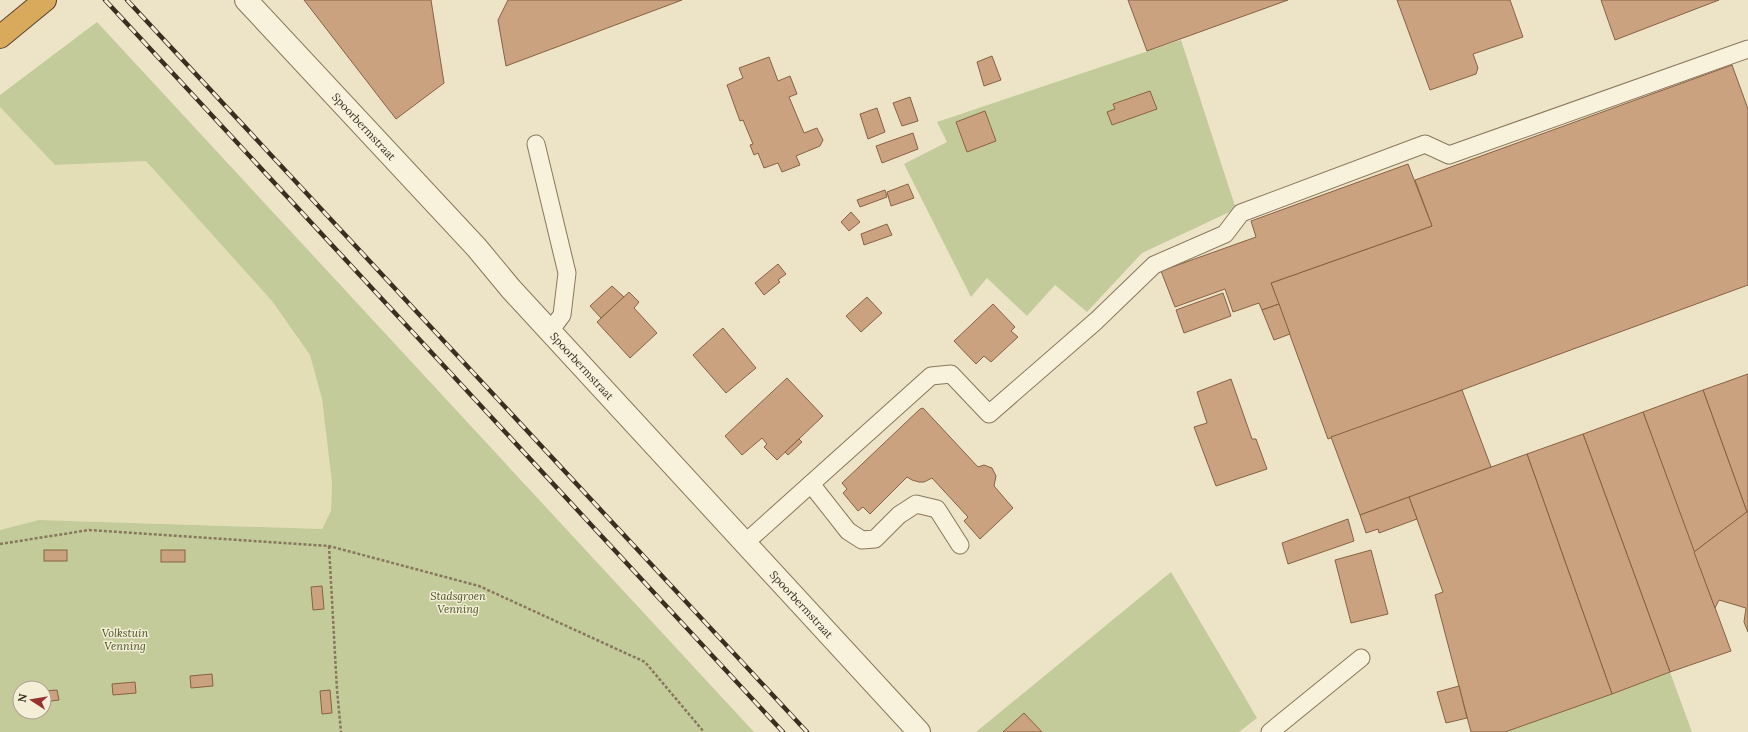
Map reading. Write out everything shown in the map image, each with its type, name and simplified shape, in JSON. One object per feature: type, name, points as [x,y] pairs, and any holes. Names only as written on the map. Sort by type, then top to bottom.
[{"type":"highway","points":[[0,37],[45,0]]},
{"type":"street","name":"Spoorbermstraat","points":[[246,0],[477,248],[511,289],[919,732]]},
{"type":"lane","points":[[745,543],[931,376],[951,374],[989,414],[1096,321],[1154,265],[1225,234],[1241,213],[1425,144],[1449,155],[1748,49]]},
{"type":"lane","points":[[536,144],[567,273],[562,315],[550,331]]},
{"type":"lane","points":[[811,484],[848,531],[862,540],[875,539],[899,515],[916,504],[937,509],[960,545]]},
{"type":"lane","points":[[1270,732],[1361,658]]},
{"type":"path","points":[[0,544],[89,530],[329,546],[479,586],[645,662],[704,732]]},
{"type":"path","points":[[329,546],[337,690],[341,732]]},
{"type":"shaded area","points":[[0,107],[55,165],[146,161],[272,301],[310,355],[322,399],[332,483],[331,511],[322,529],[39,520],[0,530]]},
{"type":"green space","name":"Stadsgroen Venning","points":[[97,22],[754,732],[0,732],[0,530],[39,520],[322,529],[331,511],[332,483],[322,399],[310,355],[272,301],[146,161],[55,165],[0,107],[0,95]]},
{"type":"green space","points":[[1181,40],[1236,209],[1142,253],[1087,312],[1055,285],[1027,316],[987,278],[971,297],[904,164],[947,142],[937,122]]},
{"type":"green space","points":[[1171,572],[1257,718],[1239,732],[976,732]]},
{"type":"green space","points":[[1670,672],[1692,732],[1505,732]]},
{"type":"building","points":[[304,0],[431,0],[444,83],[396,119]]},
{"type":"building","points":[[508,0],[682,0],[506,66],[498,20]]},
{"type":"building","points":[[1128,0],[1288,0],[1147,51]]},
{"type":"building","points":[[1397,0],[1510,0],[1523,37],[1473,54],[1478,68],[1476,74],[1430,90]]},
{"type":"building","points":[[1601,0],[1719,0],[1615,40]]},
{"type":"building","points":[[992,56],[1001,80],[984,86],[977,62]]},
{"type":"building","points":[[769,57],[778,81],[790,76],[797,94],[789,97],[804,133],[817,128],[823,140],[820,146],[796,156],[800,165],[782,172],[778,163],[764,168],[758,153],[754,155],[750,145],[753,144],[743,120],[740,121],[727,85],[743,78],[739,68]]},
{"type":"building","points":[[1732,65],[1748,109],[1748,285],[1328,439],[1271,283],[1432,226],[1415,180]]},
{"type":"building","points":[[1150,91],[1157,109],[1112,125],[1107,112],[1115,109],[1113,104]]},
{"type":"building","points":[[910,97],[918,121],[902,126],[893,103]]},
{"type":"building","points":[[877,108],[885,132],[868,139],[860,114]]},
{"type":"building","points":[[985,111],[996,141],[967,152],[956,122]]},
{"type":"building","points":[[913,133],[918,149],[882,163],[876,146]]},
{"type":"building","points":[[1408,164],[1432,226],[1271,283],[1279,304],[1262,310],[1259,303],[1233,312],[1225,289],[1175,307],[1161,271],[1256,237],[1251,221]]},
{"type":"building","points":[[908,184],[914,198],[891,206],[887,192]]},
{"type":"building","points":[[885,190],[887,197],[860,207],[857,200]]},
{"type":"building","points":[[851,212],[860,222],[849,231],[841,222]]},
{"type":"building","points":[[887,224],[892,235],[864,245],[861,234]]},
{"type":"building","points":[[778,264],[786,274],[778,280],[780,282],[764,295],[755,283]]},
{"type":"building","points":[[612,286],[624,297],[601,318],[590,306]]},
{"type":"building","points":[[629,292],[639,302],[634,308],[657,333],[630,358],[597,322]]},
{"type":"building","points":[[1223,293],[1231,316],[1184,333],[1176,310]]},
{"type":"building","points":[[867,297],[882,313],[861,332],[846,316]]},
{"type":"building","points":[[993,304],[1015,327],[1011,331],[1018,337],[991,362],[984,356],[976,364],[954,341]]},
{"type":"building","points":[[1279,304],[1290,334],[1274,340],[1262,310]]},
{"type":"building","points":[[723,328],[756,368],[726,393],[693,355]]},
{"type":"building","points":[[1748,374],[1748,511],[1747,512],[1703,390]]},
{"type":"building","points":[[787,378],[823,416],[777,460],[764,447],[767,444],[762,438],[742,455],[725,436]]},
{"type":"building","points":[[1231,379],[1252,439],[1256,439],[1267,469],[1216,486],[1194,427],[1207,423],[1197,392]]},
{"type":"building","points":[[1462,390],[1491,467],[1360,515],[1331,437]]},
{"type":"building","points":[[1703,390],[1747,512],[1694,552],[1643,412]]},
{"type":"building","points":[[923,408],[978,467],[984,465],[992,468],[996,476],[994,486],[1013,508],[980,539],[964,521],[968,517],[932,478],[924,482],[919,482],[907,477],[870,514],[863,507],[858,511],[843,493],[847,489],[842,483],[920,409]]},
{"type":"building","points":[[1643,412],[1731,651],[1670,672],[1583,434]]},
{"type":"building","points":[[1583,434],[1670,672],[1612,694],[1527,454]]},
{"type":"building","points":[[799,439],[802,442],[788,455],[785,452]]},
{"type":"building","points":[[1527,454],[1612,694],[1505,732],[1471,732],[1435,595],[1443,592],[1409,497]]},
{"type":"building","points":[[1409,497],[1417,519],[1379,533],[1378,529],[1366,533],[1360,515]]},
{"type":"building","points":[[1748,511],[1748,632],[1744,622],[1746,608],[1719,600],[1715,608],[1694,552]]},
{"type":"building","points":[[1348,519],[1354,541],[1288,564],[1282,543]]},
{"type":"building","points":[[44,550],[67,550],[67,561],[44,561]]},
{"type":"building","points":[[161,550],[185,550],[185,562],[161,562]]},
{"type":"building","points":[[1371,550],[1388,614],[1351,623],[1335,560]]},
{"type":"building","points":[[322,586],[324,609],[313,610],[311,587]]},
{"type":"building","points":[[212,674],[213,686],[191,688],[190,676]]},
{"type":"building","points":[[135,682],[136,693],[113,695],[112,684]]},
{"type":"building","points":[[1459,686],[1467,718],[1446,723],[1437,692]]},
{"type":"building","points":[[52,690],[57,690],[59,700],[52,701]]},
{"type":"building","points":[[330,690],[332,713],[322,714],[320,691]]},
{"type":"building","points":[[1024,713],[1042,732],[1003,732]]},
{"type":"railway","points":[[105,0],[783,732]]},
{"type":"railway","points":[[127,0],[807,732]]},
{"type":"park label","name":"Volkstuin Venning","points":[[125,639]]}]
